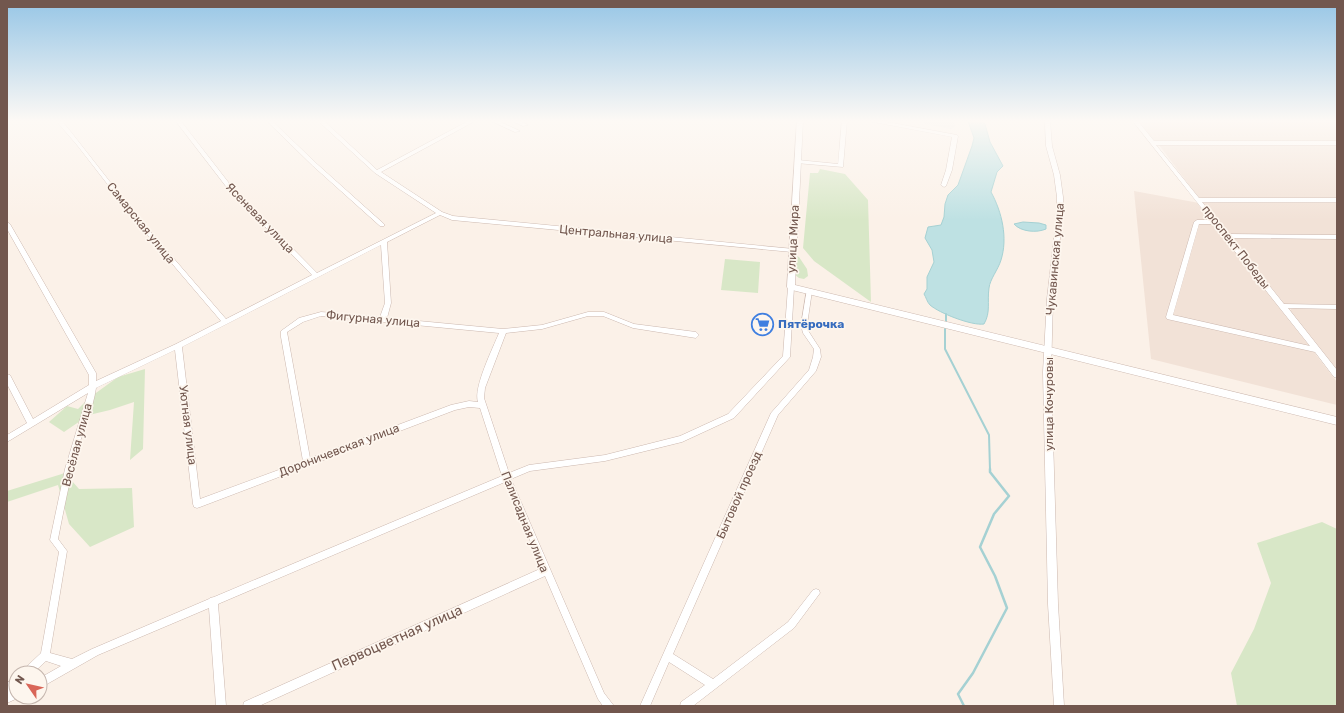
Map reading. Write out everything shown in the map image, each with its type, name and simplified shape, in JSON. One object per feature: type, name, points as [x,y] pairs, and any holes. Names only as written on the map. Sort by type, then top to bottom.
[{"type":"street","name":"Самарская улица","points":[[87,153],[109,185],[163,251],[225,322]]},
{"type":"street","name":"Ясеневая улица","points":[[203,153],[230,188],[316,276]]},
{"type":"street","points":[[303,153],[382,225]]},
{"type":"street","name":"Центральная улица","points":[[356,153],[377,172],[440,213],[460,219],[792,250]]},
{"type":"street","points":[[377,172],[412,153]]},
{"type":"street","name":"улица Мира","points":[[507,478],[529,468],[605,458],[682,439],[731,416],[786,357],[798,153]]},
{"type":"street","points":[[798,162],[841,166],[842,153]]},
{"type":"street","points":[[944,185],[949,170],[952,153]]},
{"type":"street","name":"Чукавинская улица","points":[[1049,350],[1050,299],[1060,212],[1060,197],[1057,175],[1051,153]]},
{"type":"street","name":"проспект Победы","points":[[1161,153],[1335,371]]},
{"type":"street","points":[[1198,200],[1337,200]]},
{"type":"street","points":[[7,439],[93,386],[178,346],[440,213]]},
{"type":"street","points":[[1216,222],[1197,222],[1169,318],[1317,350]]},
{"type":"street","name":"Весёлая улица","points":[[7,224],[93,375],[93,386],[74,452],[56,524],[54,540],[63,551],[45,656]]},
{"type":"street","points":[[1227,236],[1337,237]]},
{"type":"street","points":[[383,318],[388,303],[384,242]]},
{"type":"street","points":[[791,287],[1049,350]]},
{"type":"street","name":"Бытовой проезд","points":[[646,706],[775,413],[807,376],[818,357],[817,349],[806,333],[804,325],[809,291]]},
{"type":"street","points":[[1282,306],[1337,307]]},
{"type":"street","name":"Фигурная улица","points":[[307,462],[284,337],[284,331],[301,320],[321,314],[383,318],[504,331],[542,327],[588,314],[604,314],[633,326],[696,335]]},
{"type":"street","name":"Палисадная улица","points":[[504,331],[481,388],[480,398],[507,478],[545,571],[601,696],[609,706]]},
{"type":"street","name":"Уютная улица","points":[[178,346],[197,504]]},
{"type":"street","name":"улица Кочуровы","points":[[1059,706],[1053,604],[1050,510],[1047,372],[1049,350],[1337,421]]},
{"type":"street","points":[[7,377],[32,424]]},
{"type":"street","name":"Дороничевская улица","points":[[197,504],[454,407],[469,404],[482,405]]},
{"type":"street","points":[[48,678],[95,652],[507,478]]},
{"type":"street","name":"Первоцветная улица","points":[[248,706],[545,571]]},
{"type":"street","points":[[685,706],[784,631],[816,593]]},
{"type":"street","points":[[212,602],[221,706]]},
{"type":"street","points":[[35,665],[45,656],[72,664]]},
{"type":"street","points":[[668,656],[713,684]]},
{"type":"shaded area","points":[[1165,153],[1337,153],[1337,199],[1205,199],[1198,197]]},
{"type":"shaded area","points":[[1134,191],[1199,203],[1337,382],[1337,405],[1151,359]]},
{"type":"shaded area","points":[[1203,203],[1337,203],[1337,236],[1231,234],[1225,231]]},
{"type":"shaded area","points":[[1233,238],[1337,238],[1337,306],[1284,304]]},
{"type":"shaded area","points":[[1291,309],[1337,309],[1337,371],[1290,311]]},
{"type":"green space","points":[[820,169],[845,174],[868,200],[871,302],[814,261],[803,248],[810,173],[818,173]]},
{"type":"green space","points":[[796,256],[799,257],[807,269],[808,276],[804,279],[795,275]]},
{"type":"green space","points":[[725,259],[760,262],[758,293],[721,290]]},
{"type":"green space","points":[[145,369],[143,449],[130,460],[134,402],[89,415],[64,432],[49,422],[67,406],[78,409],[89,398],[118,377]]},
{"type":"green space","points":[[65,473],[79,489],[132,488],[134,527],[90,547],[69,524],[58,485],[7,502],[7,491]]},
{"type":"green space","points":[[1322,522],[1337,529],[1337,706],[1237,706],[1231,673],[1254,629],[1271,583],[1257,543]]},
{"type":"water","points":[[969,153],[996,153],[1003,166],[997,172],[991,192],[1001,217],[1004,243],[1001,260],[992,278],[988,293],[988,311],[984,324],[964,321],[941,312],[930,305],[924,294],[927,289],[927,277],[934,262],[932,250],[925,238],[928,227],[941,225],[948,195],[958,185]]},
{"type":"water","points":[[1023,222],[1046,225],[1046,229],[1029,231],[1021,229],[1014,224]]},
{"type":"waterway","points":[[946,314],[946,322]]},
{"type":"waterway","points":[[945,329],[945,349],[989,435],[990,470]]},
{"type":"waterway","points":[[964,706],[958,694],[973,673],[1007,608],[995,576],[980,547],[994,514],[1009,496],[990,470]]},
{"type":"place","name":"Пятёрочка","points":[[762,324]]}]
